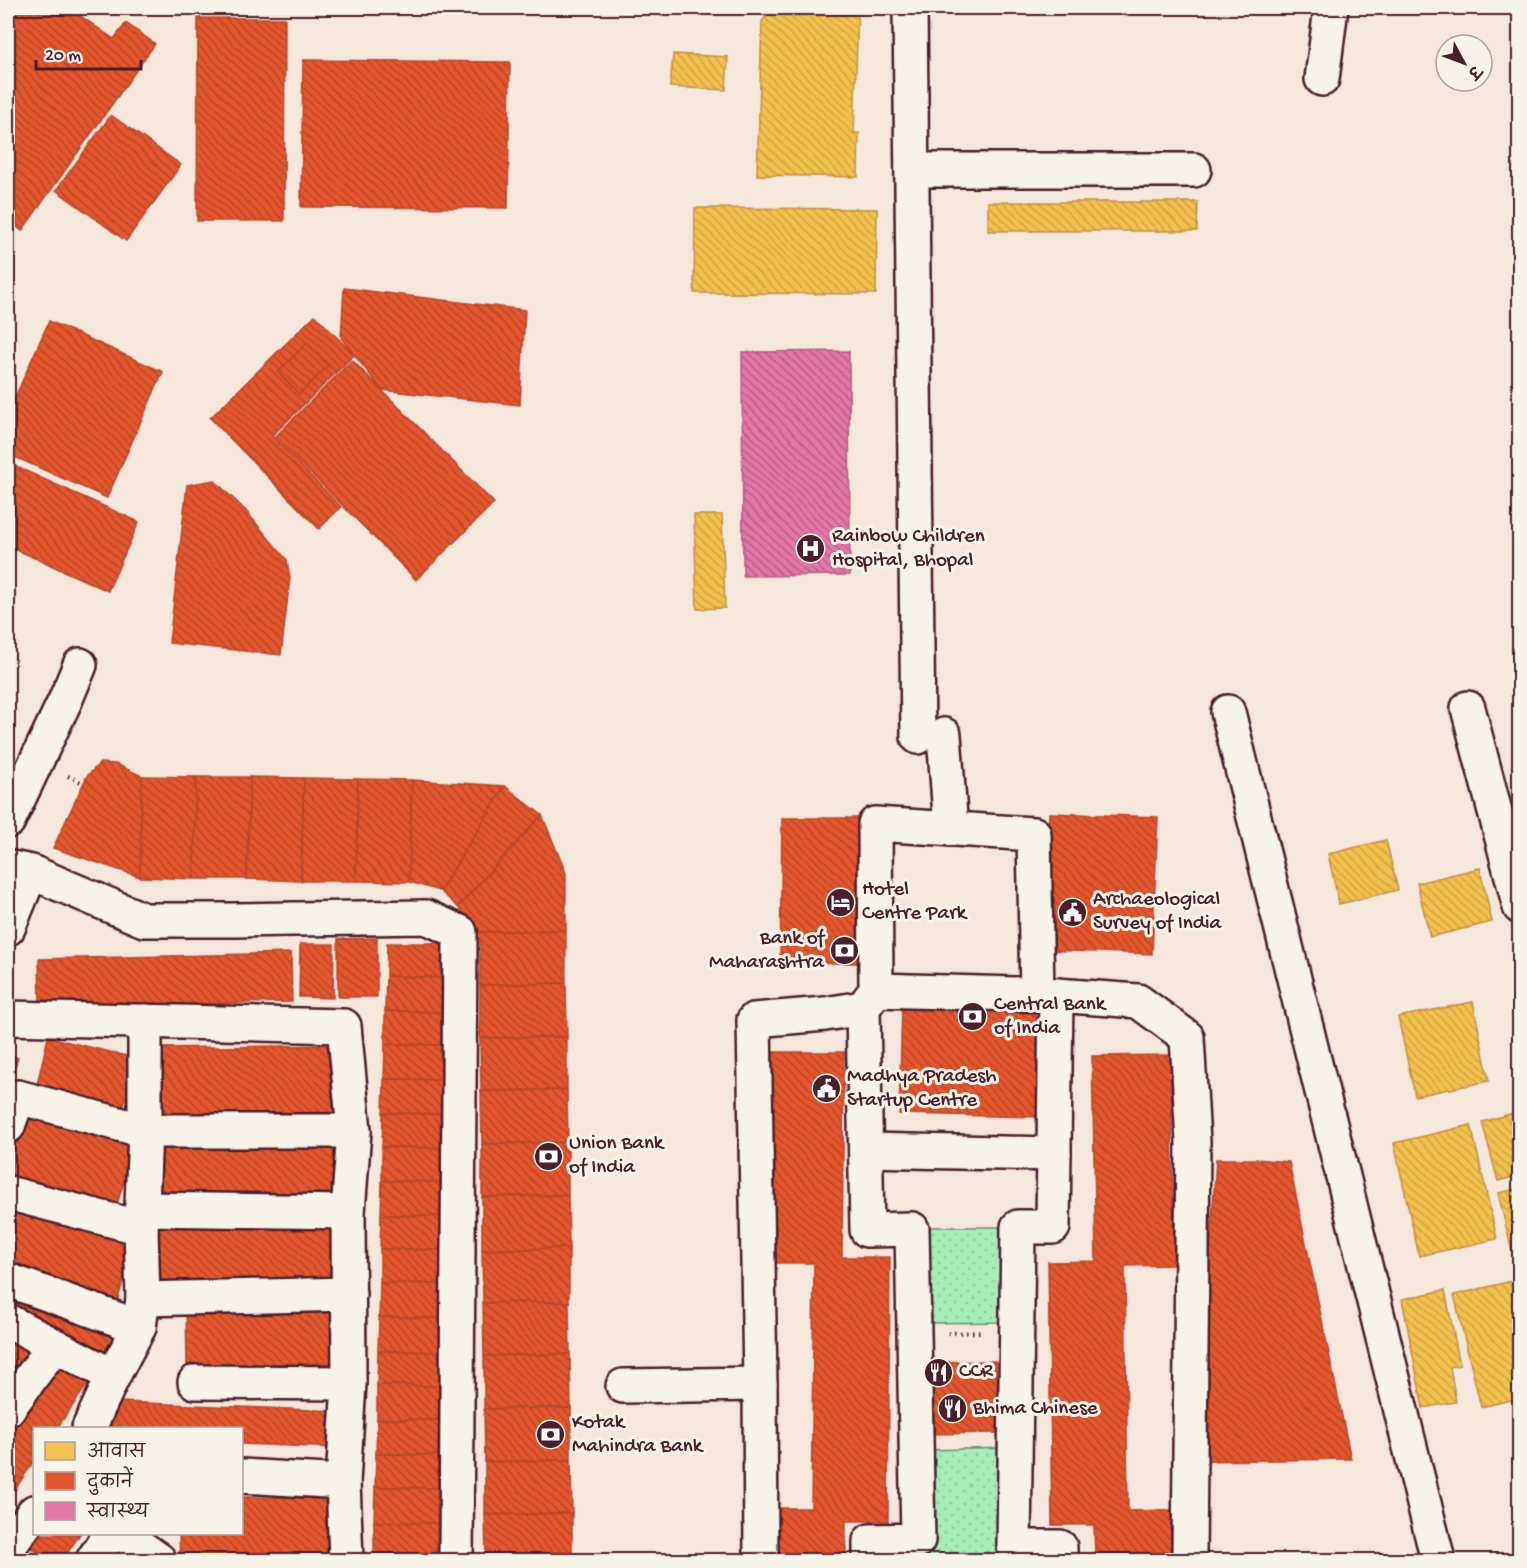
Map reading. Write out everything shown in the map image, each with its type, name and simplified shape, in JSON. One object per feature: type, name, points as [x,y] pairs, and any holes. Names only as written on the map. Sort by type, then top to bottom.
[{"type":"street","points":[[910,8],[912,170],[931,736],[951,829]]},
{"type":"street","points":[[1322,80],[1331,8]]},
{"type":"street","points":[[912,170],[1194,170]]},
{"type":"street","points":[[8,821],[80,665]]},
{"type":"street","points":[[1468,708],[1520,907]]},
{"type":"street","points":[[1228,712],[1438,1560]]},
{"type":"street","points":[[870,1560],[870,1541],[918,1540],[912,1229],[867,1230],[866,1150],[875,824],[1034,834],[1046,995],[1054,1155],[1053,1227],[1018,1227],[1014,1547],[1060,1547],[1060,1560]]},
{"type":"street","points":[[8,928],[19,870],[144,920],[426,917],[460,932],[456,1560]]},
{"type":"street","points":[[761,1560],[754,1020],[825,1014],[870,999],[1046,995],[1137,1001],[1187,1037],[1193,1142],[1189,1560]]},
{"type":"street","points":[[8,1018],[344,1026],[354,1131],[348,1212],[349,1383],[343,1482],[346,1560]]},
{"type":"street","points":[[89,1427],[141,1313],[146,1131],[145,1021]]},
{"type":"street","points":[[8,1126],[18,1097],[146,1131],[354,1131]]},
{"type":"street","points":[[866,1150],[1054,1155]]},
{"type":"street","points":[[8,1193],[142,1218],[348,1212]]},
{"type":"street","points":[[8,1280],[141,1313],[349,1294]]},
{"type":"street","points":[[8,1321],[113,1377]]},
{"type":"street","points":[[8,1409],[54,1346]]},
{"type":"street","points":[[195,1382],[349,1383]]},
{"type":"street","points":[[623,1386],[760,1384]]},
{"type":"street","points":[[243,1476],[343,1482]]},
{"type":"street","points":[[8,1548],[33,1513]]},
{"type":"street","points":[[93,1560],[109,1535]]},
{"type":"street","points":[[125,1535],[159,1560]]},
{"type":"path","points":[[914,1334],[1016,1331]]},
{"type":"green space","points":[[927,1227],[1000,1227],[1002,1322],[928,1323]]},
{"type":"green space","points":[[1006,1448],[1008,1560],[927,1560],[926,1450]]},
{"type":"building: आवास","points":[[774,8],[858,8],[854,133],[859,133],[858,177],[757,175],[762,21]]},
{"type":"building: आवास","points":[[673,54],[728,57],[726,90],[670,87]]},
{"type":"building: आवास","points":[[988,202],[1198,202],[1197,231],[988,231]]},
{"type":"building: आवास","points":[[695,208],[877,209],[876,294],[694,293]]},
{"type":"building: आवास","points":[[694,515],[722,515],[725,608],[697,609]]},
{"type":"building: आवास","points":[[1386,840],[1398,890],[1339,904],[1328,854]]},
{"type":"building: आवास","points":[[1480,868],[1492,922],[1430,937],[1417,883]]},
{"type":"building: आवास","points":[[1473,1002],[1489,1081],[1415,1096],[1398,1017]]},
{"type":"building: आवास","points":[[1520,1111],[1520,1175],[1498,1181],[1482,1122]]},
{"type":"building: आवास","points":[[1471,1125],[1497,1239],[1419,1256],[1394,1143]]},
{"type":"building: आवास","points":[[1520,1188],[1520,1250],[1512,1252],[1498,1193]]},
{"type":"building: आवास","points":[[1520,1279],[1520,1398],[1481,1407],[1454,1295]]},
{"type":"building: आवास","points":[[1445,1290],[1460,1365],[1450,1367],[1456,1402],[1423,1408],[1402,1299]]},
{"type":"building: दुकानें","points":[[17,8],[41,8],[46,11],[48,8],[69,8],[114,39],[126,23],[155,44],[22,231],[8,220],[8,20]]},
{"type":"building: दुकानें","points":[[198,18],[285,18],[284,221],[197,221]]},
{"type":"building: दुकानें","points":[[303,60],[510,62],[508,208],[301,207]]},
{"type":"building: दुकानें","points":[[111,115],[181,165],[126,241],[56,190]]},
{"type":"building: दुकानें","points":[[344,288],[525,310],[520,405],[382,390],[341,338]]},
{"type":"building: दुकानें","points":[[315,315],[354,355],[272,436],[341,507],[319,529],[210,418]]},
{"type":"building: दुकानें","points":[[49,321],[163,372],[107,498],[8,454],[8,413]]},
{"type":"building: दुकानें","points":[[307,343],[328,366],[299,394],[278,372]]},
{"type":"building: दुकानें","points":[[352,360],[494,503],[416,580],[275,437]]},
{"type":"building: दुकानें","points":[[8,463],[139,522],[108,591],[8,546]]},
{"type":"building: दुकानें","points":[[214,480],[245,510],[287,560],[290,578],[281,655],[169,643],[187,485]]},
{"type":"building: दुकानें","points":[[100,763],[116,764],[142,776],[140,877],[53,848],[87,776]]},
{"type":"building: दुकानें","points":[[142,776],[196,777],[194,879],[140,877]]},
{"type":"building: दुकानें","points":[[196,777],[250,777],[247,879],[194,879]]},
{"type":"building: दुकानें","points":[[250,777],[304,778],[301,881],[247,879]]},
{"type":"building: दुकानें","points":[[304,778],[358,779],[356,881],[301,881]]},
{"type":"building: दुकानें","points":[[358,779],[412,780],[409,882],[356,881]]},
{"type":"building: दुकानें","points":[[412,780],[505,786],[440,891],[409,882]]},
{"type":"building: दुकानें","points":[[505,786],[542,815],[458,907],[440,891]]},
{"type":"building: दुकानें","points":[[1049,813],[1158,817],[1152,954],[1043,950]]},
{"type":"building: दुकानें","points":[[542,815],[566,873],[566,930],[480,932],[458,907]]},
{"type":"building: दुकानें","points":[[782,818],[860,818],[858,963],[780,963]]},
{"type":"building: दुकानें","points":[[566,930],[566,983],[480,985],[480,932]]},
{"type":"building: दुकानें","points":[[377,938],[377,997],[338,997],[338,939]]},
{"type":"building: दुकानें","points":[[387,943],[449,943],[448,978],[386,976]]},
{"type":"building: दुकानें","points":[[300,944],[334,944],[333,998],[299,997]]},
{"type":"building: दुकानें","points":[[291,953],[292,1002],[40,1007],[39,959]]},
{"type":"building: दुकानें","points":[[386,976],[448,978],[447,1012],[385,1011]]},
{"type":"building: दुकानें","points":[[566,983],[567,1037],[480,1038],[480,985]]},
{"type":"building: दुकानें","points":[[902,1006],[1043,1009],[1039,1117],[899,1114]]},
{"type":"building: दुकानें","points":[[385,1011],[447,1012],[447,1045],[385,1044]]},
{"type":"building: दुकानें","points":[[48,1037],[135,1058],[123,1109],[36,1089]]},
{"type":"building: दुकानें","points":[[567,1037],[567,1090],[481,1091],[480,1038]]},
{"type":"building: दुकानें","points":[[385,1044],[447,1045],[446,1080],[384,1079]]},
{"type":"building: दुकानें","points":[[341,1045],[341,1117],[160,1119],[159,1048]]},
{"type":"building: दुकानें","points":[[766,1052],[844,1052],[842,1257],[890,1257],[888,1521],[846,1521],[846,1560],[768,1560],[769,1508],[811,1508],[814,1263],[764,1263]]},
{"type":"building: दुकानें","points":[[8,1054],[18,1058],[8,1086]]},
{"type":"building: दुकानें","points":[[1171,1055],[1174,1265],[1125,1266],[1128,1511],[1171,1510],[1172,1560],[1095,1560],[1094,1525],[1052,1525],[1048,1262],[1096,1261],[1092,1056]]},
{"type":"building: दुकानें","points":[[384,1079],[446,1080],[445,1114],[383,1113]]},
{"type":"building: दुकानें","points":[[567,1090],[568,1142],[482,1144],[481,1091]]},
{"type":"building: दुकानें","points":[[18,1106],[136,1137],[116,1209],[8,1180],[8,1146]]},
{"type":"building: दुकानें","points":[[383,1113],[445,1114],[444,1148],[382,1147]]},
{"type":"building: दुकानें","points":[[339,1137],[339,1203],[156,1205],[155,1138]]},
{"type":"building: दुकानें","points":[[568,1142],[568,1195],[482,1197],[482,1144]]},
{"type":"building: दुकानें","points":[[382,1147],[444,1148],[444,1182],[382,1181]]},
{"type":"building: दुकानें","points":[[1216,1159],[1289,1162],[1351,1459],[1197,1461]]},
{"type":"building: दुकानें","points":[[382,1181],[444,1182],[443,1216],[381,1215]]},
{"type":"building: दुकानें","points":[[568,1195],[569,1248],[482,1250],[482,1197]]},
{"type":"building: दुकानें","points":[[8,1199],[136,1233],[117,1303],[8,1274]]},
{"type":"building: दुकानें","points":[[381,1215],[443,1216],[442,1250],[380,1249]]},
{"type":"building: दुकानें","points":[[156,1219],[337,1219],[337,1283],[156,1283]]},
{"type":"building: दुकानें","points":[[569,1248],[569,1302],[483,1303],[482,1250]]},
{"type":"building: दुकानें","points":[[380,1249],[442,1250],[442,1284],[380,1283]]},
{"type":"building: दुकानें","points":[[380,1283],[442,1284],[441,1318],[379,1317]]},
{"type":"building: दुकानें","points":[[8,1287],[130,1334],[114,1367],[8,1314]]},
{"type":"building: दुकानें","points":[[569,1302],[570,1354],[484,1356],[483,1303]]},
{"type":"building: दुकानें","points":[[337,1304],[338,1363],[187,1366],[186,1308]]},
{"type":"building: दुकानें","points":[[379,1317],[441,1318],[440,1352],[378,1351]]},
{"type":"building: दुकानें","points":[[8,1330],[35,1349],[8,1388]]},
{"type":"building: दुकानें","points":[[378,1351],[440,1352],[439,1386],[377,1385]]},
{"type":"building: दुकानें","points":[[570,1354],[571,1408],[484,1409],[484,1356]]},
{"type":"building: दुकानें","points":[[61,1360],[90,1381],[58,1427],[33,1427],[33,1462],[8,1500],[8,1437]]},
{"type":"building: दुकानें","points":[[996,1361],[998,1433],[929,1434],[928,1362]]},
{"type":"building: दुकानें","points":[[377,1385],[439,1386],[439,1420],[377,1419]]},
{"type":"building: दुकानें","points":[[121,1402],[337,1411],[337,1448],[243,1444],[243,1427],[105,1427]]},
{"type":"building: दुकानें","points":[[571,1408],[571,1460],[485,1462],[484,1409]]},
{"type":"building: दुकानें","points":[[377,1419],[439,1420],[438,1455],[376,1454]]},
{"type":"building: दुकानें","points":[[376,1454],[438,1455],[437,1488],[375,1487]]},
{"type":"building: दुकानें","points":[[571,1460],[572,1513],[485,1515],[485,1462]]},
{"type":"building: दुकानें","points":[[375,1487],[437,1488],[437,1523],[374,1522]]},
{"type":"building: दुकानें","points":[[243,1497],[327,1498],[338,1560],[180,1560],[179,1535],[243,1535]]},
{"type":"building: दुकानें","points":[[572,1513],[572,1560],[486,1560],[485,1515]]},
{"type":"building: दुकानें","points":[[374,1522],[437,1523],[436,1557],[374,1556]]},
{"type":"building: दुकानें","points":[[37,1535],[79,1535],[63,1560],[50,1560],[29,1547]]},
{"type":"building: दुकानें","points":[[374,1556],[436,1557],[436,1560],[374,1560]]},
{"type":"building: स्वास्थ्य","points":[[849,351],[850,575],[743,576],[742,352]]},
{"type":"place","name":"Rainbow Children Hospital, Bhopal","points":[[811,549]]},
{"type":"place","name":"Hotel Centre Park","points":[[841,902]]},
{"type":"place","name":"Archaeological Survey of India","points":[[1072,912]]},
{"type":"place","name":"Bank of Maharashtra","points":[[845,951]]},
{"type":"place","name":"Central Bank of India","points":[[973,1017]]},
{"type":"place","name":"Madhya Pradesh Startup Centre","points":[[826,1089]]},
{"type":"place","name":"Union Bank of India","points":[[548,1156]]},
{"type":"place","name":"CCR","points":[[938,1372]]},
{"type":"place","name":"Bhima Chinese","points":[[952,1409]]},
{"type":"place","name":"Kotak Mahindra Bank","points":[[551,1435]]}]
